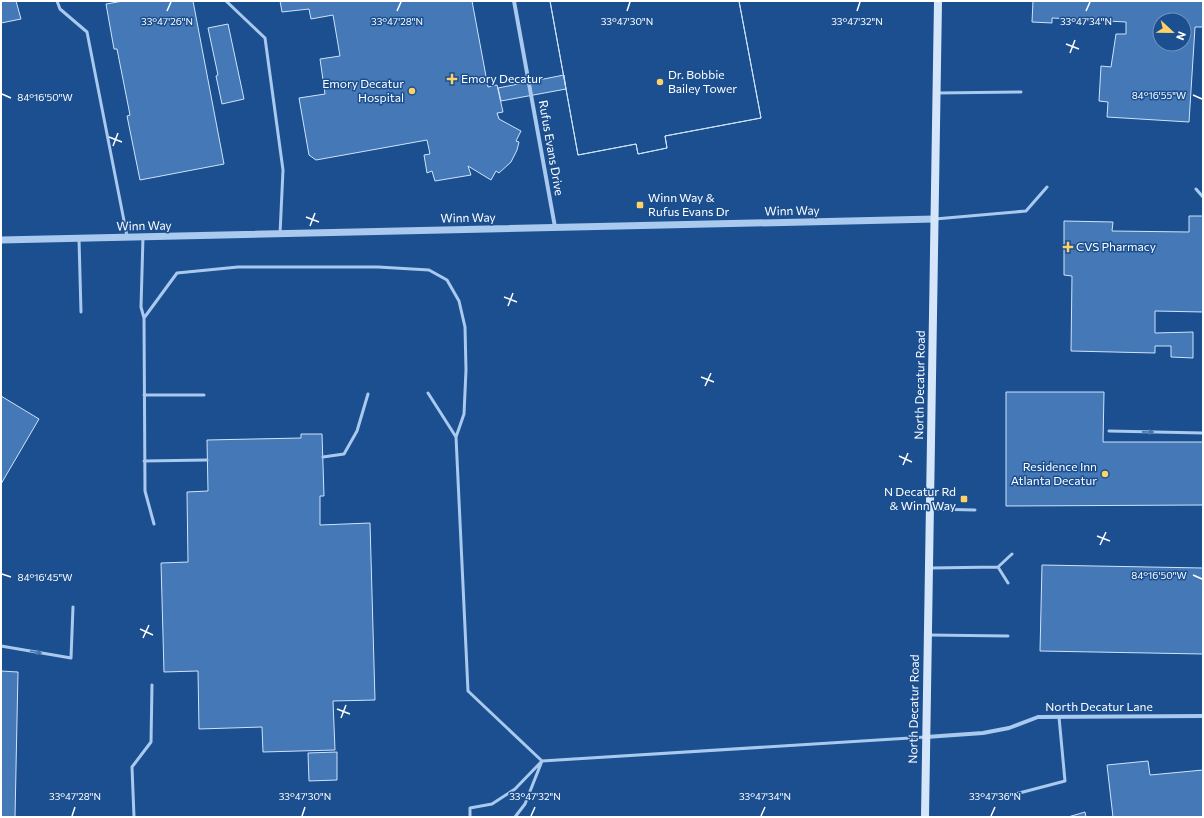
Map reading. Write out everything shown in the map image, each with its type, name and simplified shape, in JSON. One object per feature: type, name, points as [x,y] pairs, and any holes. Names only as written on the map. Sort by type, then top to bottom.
[{"type":"main road","name":"North Decatur Road","points":[[925,817],[938,1]]},
{"type":"street","name":"Rufus Evans Drive","points":[[514,1],[555,227]]},
{"type":"street","name":"Winn Way","points":[[1,240],[280,235],[555,227],[935,219]]},
{"type":"street","name":"North Decatur Lane","points":[[926,737],[983,733],[1009,728],[1038,718],[1203,716]]},
{"type":"lane","points":[[57,1],[60,9],[87,32],[127,238]]},
{"type":"lane","points":[[226,1],[265,38],[283,170],[280,235]]},
{"type":"lane","points":[[937,93],[1021,92]]},
{"type":"lane","points":[[935,219],[1026,211],[1047,187]]},
{"type":"lane","points":[[1196,189],[1203,197]]},
{"type":"lane","points":[[143,237],[141,307],[144,318],[145,491],[154,524]]},
{"type":"lane","points":[[79,239],[81,312]]},
{"type":"lane","points":[[144,318],[177,273],[238,267],[378,267],[429,270],[447,280],[459,301],[465,327],[466,370],[464,414],[456,437],[468,691],[542,761]]},
{"type":"lane","points":[[428,393],[456,437]]},
{"type":"lane","points":[[323,457],[344,454],[357,431],[368,394]]},
{"type":"lane","points":[[144,395],[204,395]]},
{"type":"lane","points":[[1109,431],[1203,433]]},
{"type":"lane","points":[[144,461],[207,460]]},
{"type":"lane","points":[[929,509],[975,510]]},
{"type":"lane","points":[[928,568],[998,567],[1012,554]]},
{"type":"lane","points":[[998,567],[1008,583]]},
{"type":"lane","points":[[1,646],[71,658],[73,607]]},
{"type":"lane","points":[[927,635],[1008,636]]},
{"type":"lane","points":[[134,817],[132,767],[151,742],[152,685]]},
{"type":"lane","points":[[1008,796],[1065,781],[1059,717]]},
{"type":"lane","points":[[470,817],[470,808],[492,804],[515,789],[542,761],[926,737]]},
{"type":"lane","points":[[515,817],[525,804],[542,761]]},
{"type":"building","points":[[1,1],[16,1],[21,19],[1,23]]},
{"type":"building","points":[[123,1],[193,1],[224,164],[140,180],[127,116],[130,115],[117,49],[114,49],[106,4]]},
{"type":"building","name":"Emory Decatur Hospital","points":[[280,1],[472,1],[488,87],[497,85],[503,112],[497,113],[499,119],[521,131],[516,141],[519,142],[517,150],[511,162],[499,173],[496,171],[491,180],[468,166],[471,175],[435,181],[432,171],[427,173],[424,155],[430,154],[427,140],[316,160],[309,155],[299,98],[325,94],[320,59],[340,56],[333,15],[311,19],[309,9],[282,12]]},
{"type":"building","name":"Dr. Bobbie Bailey Tower","points":[[550,1],[739,1],[761,118],[665,136],[667,148],[638,154],[636,144],[578,155]]},
{"type":"building","name":"Dr. Bobbie Bailey Tower","points":[[550,1],[739,1],[761,118],[665,136],[667,148],[638,154],[636,144],[578,155]]},
{"type":"building","points":[[1033,1],[1203,1],[1203,27],[1195,27],[1189,122],[1107,117],[1108,102],[1099,101],[1101,66],[1111,67],[1116,34],[1126,34],[1126,22],[1052,18],[1052,23],[1032,22]]},
{"type":"building","points":[[228,24],[244,99],[222,104],[216,76],[218,75],[208,28]]},
{"type":"building","points":[[564,75],[566,89],[501,101],[498,88]]},
{"type":"building","points":[[1189,216],[1203,216],[1203,312],[1155,311],[1155,333],[1193,332],[1193,358],[1171,357],[1171,346],[1155,346],[1155,353],[1071,351],[1072,276],[1064,275],[1064,221],[1113,222],[1112,231],[1189,232]]},
{"type":"building","name":"Residence Inn Atlanta Decatur","points":[[1006,392],[1104,392],[1103,442],[1203,442],[1203,505],[1006,506]]},
{"type":"building","points":[[1,396],[39,419],[1,484]]},
{"type":"building","points":[[301,434],[322,434],[324,496],[320,496],[320,525],[370,523],[375,700],[333,701],[335,750],[263,752],[262,727],[199,729],[198,671],[164,672],[161,563],[188,562],[187,492],[208,491],[207,440],[301,438]]},
{"type":"building","points":[[1042,565],[1203,568],[1203,654],[1040,651]]},
{"type":"building","points":[[1,671],[18,672],[15,817],[1,817]]},
{"type":"building","points":[[337,752],[337,780],[309,781],[308,753]]},
{"type":"building","points":[[1148,761],[1150,775],[1203,770],[1203,817],[1113,817],[1107,765]]},
{"type":"building","points":[[1085,812],[1086,817],[1068,817]]},
{"type":"place","name":"Emory Decatur","points":[[452,79]]},
{"type":"place","name":"Dr. Bobbie Bailey Tower","points":[[660,82]]},
{"type":"place","name":"Emory Decatur Hospital","points":[[412,91]]},
{"type":"place","name":"Winn Way & Rufus Evans Dr","points":[[640,205]]},
{"type":"place","name":"CVS Pharmacy","points":[[1068,247]]},
{"type":"place","name":"Residence Inn Atlanta Decatur","points":[[1105,474]]},
{"type":"place","name":"N Decatur Rd & Winn Way","points":[[964,499]]}]
